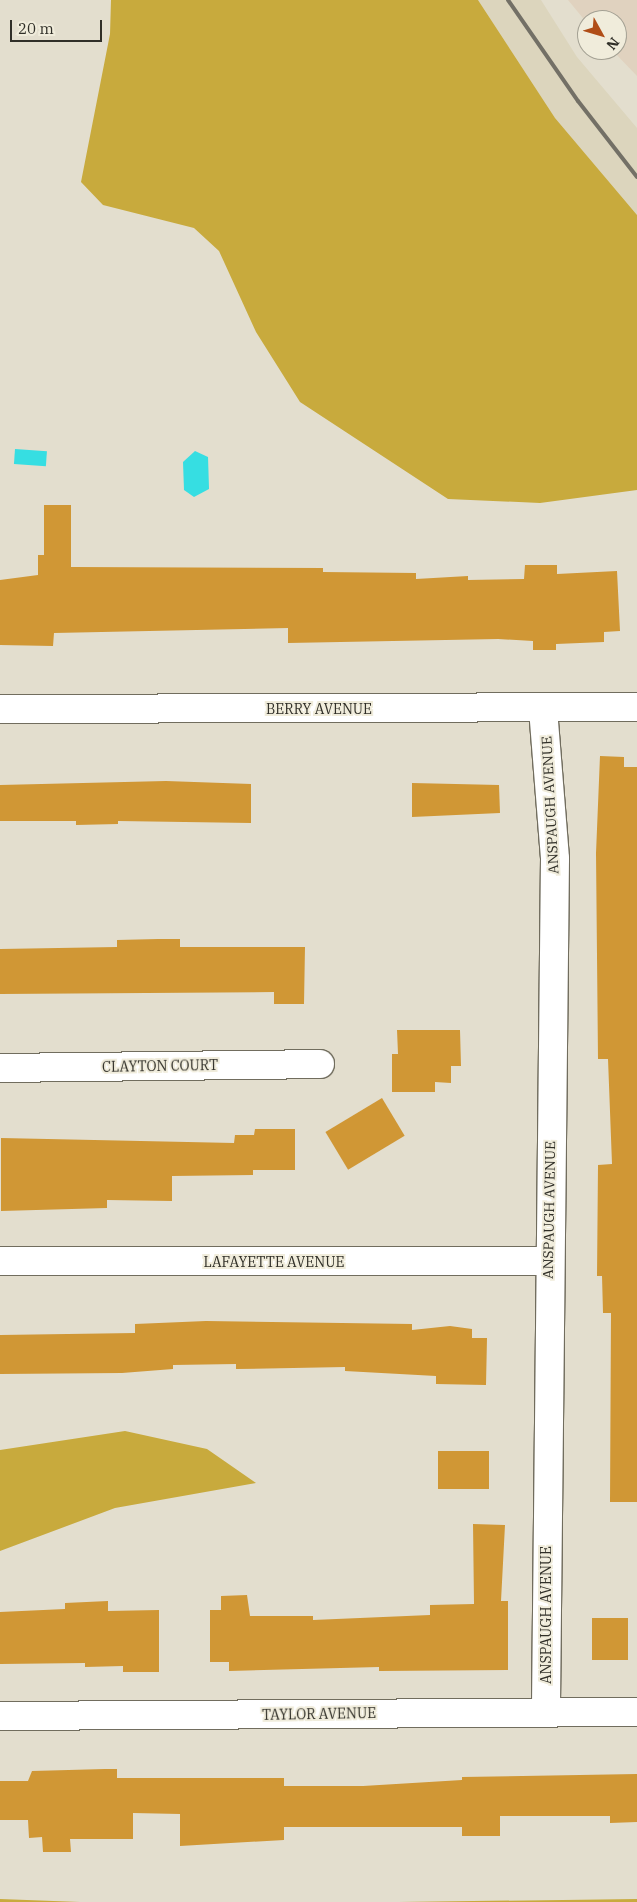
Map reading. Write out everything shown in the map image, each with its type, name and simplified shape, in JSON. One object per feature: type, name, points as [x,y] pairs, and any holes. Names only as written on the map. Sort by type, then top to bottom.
[{"type":"street","name":"BERRY AVENUE","points":[[0,709],[543,709],[637,707]]},
{"type":"street","name":"ANSPAUGH AVENUE","points":[[543,709],[556,859],[548,1261],[546,1711]]},
{"type":"street","name":"CLAYTON COURT","points":[[0,1068],[320,1064]]},
{"type":"street","name":"LAFAYETTE AVENUE","points":[[0,1261],[548,1261]]},
{"type":"street","name":"TAYLOR AVENUE","points":[[0,1716],[546,1711],[637,1712]]},
{"type":"shaded area","points":[[111,0],[478,0],[555,118],[637,215],[637,490],[540,503],[448,499],[300,402],[256,332],[219,251],[194,228],[103,205],[81,182],[110,34]]},
{"type":"shaded area","points":[[478,0],[541,0],[577,57],[577,60],[580,60],[637,128],[637,215],[555,118]]},
{"type":"shaded area","points":[[568,0],[637,0],[637,76],[622,60],[627,60],[627,10],[577,11]]},
{"type":"shaded area","points":[[125,1431],[207,1449],[256,1483],[115,1508],[0,1551],[0,1450]]},
{"type":"shaded area","points":[[0,1899],[80,1902],[0,1902]]},
{"type":"shaded area","points":[[637,1899],[637,1902],[399,1902]]},
{"type":"water","points":[[15,449],[47,451],[46,466],[14,464]]},
{"type":"water","points":[[195,451],[208,457],[209,489],[194,497],[184,490],[183,462]]},
{"type":"building","points":[[44,505],[71,505],[71,567],[323,568],[323,572],[416,573],[416,579],[468,576],[468,580],[524,579],[525,565],[557,565],[557,574],[617,571],[620,631],[604,632],[604,642],[556,644],[556,650],[533,650],[533,641],[498,639],[288,643],[288,628],[54,633],[53,646],[0,645],[0,580],[38,575],[38,555],[44,555]]},
{"type":"building","points":[[600,756],[624,757],[624,767],[637,767],[637,1502],[610,1502],[611,1313],[603,1313],[602,1276],[597,1276],[598,1165],[612,1164],[608,1059],[598,1059],[596,853]]},
{"type":"building","points":[[166,781],[251,784],[251,823],[118,821],[118,824],[76,825],[76,821],[0,821],[0,785]]},
{"type":"building","points":[[412,783],[499,785],[500,813],[412,817]]},
{"type":"building","points":[[180,939],[180,947],[305,947],[304,1004],[274,1004],[274,992],[0,994],[0,949],[117,947],[117,940]]},
{"type":"building","points":[[397,1030],[460,1030],[461,1066],[451,1066],[451,1083],[435,1082],[435,1092],[392,1092],[392,1054],[398,1054]]},
{"type":"building","points":[[382,1098],[405,1136],[348,1170],[325,1132]]},
{"type":"building","points":[[255,1129],[295,1129],[295,1170],[253,1170],[253,1175],[172,1176],[172,1201],[107,1200],[107,1208],[1,1211],[1,1138],[234,1143],[235,1135],[254,1135]]},
{"type":"building","points":[[206,1321],[412,1324],[412,1330],[450,1326],[472,1329],[472,1338],[487,1338],[486,1385],[436,1384],[436,1376],[345,1371],[345,1367],[236,1369],[236,1364],[173,1365],[173,1369],[122,1373],[0,1374],[0,1335],[135,1333],[135,1324]]},
{"type":"building","points":[[438,1451],[489,1451],[489,1489],[438,1489]]},
{"type":"building","points":[[473,1524],[505,1525],[501,1601],[508,1601],[508,1670],[379,1671],[379,1667],[229,1671],[229,1662],[210,1662],[210,1610],[221,1610],[221,1596],[247,1595],[250,1616],[313,1616],[313,1620],[430,1615],[430,1605],[474,1604]]},
{"type":"building","points":[[108,1601],[108,1611],[159,1610],[159,1672],[123,1672],[123,1666],[85,1667],[85,1663],[0,1664],[0,1612],[65,1609],[65,1603]]},
{"type":"building","points":[[592,1618],[628,1618],[628,1660],[592,1660]]},
{"type":"building","points":[[117,1769],[117,1778],[284,1778],[284,1786],[363,1786],[462,1780],[462,1777],[637,1774],[637,1822],[610,1823],[610,1816],[500,1816],[500,1836],[462,1836],[462,1827],[284,1827],[284,1840],[180,1846],[180,1814],[133,1813],[133,1839],[70,1839],[71,1852],[43,1852],[42,1837],[29,1838],[28,1820],[0,1820],[0,1781],[28,1781],[32,1771]]},
{"type":"railway","points":[[508,0],[578,101],[637,177]]}]
